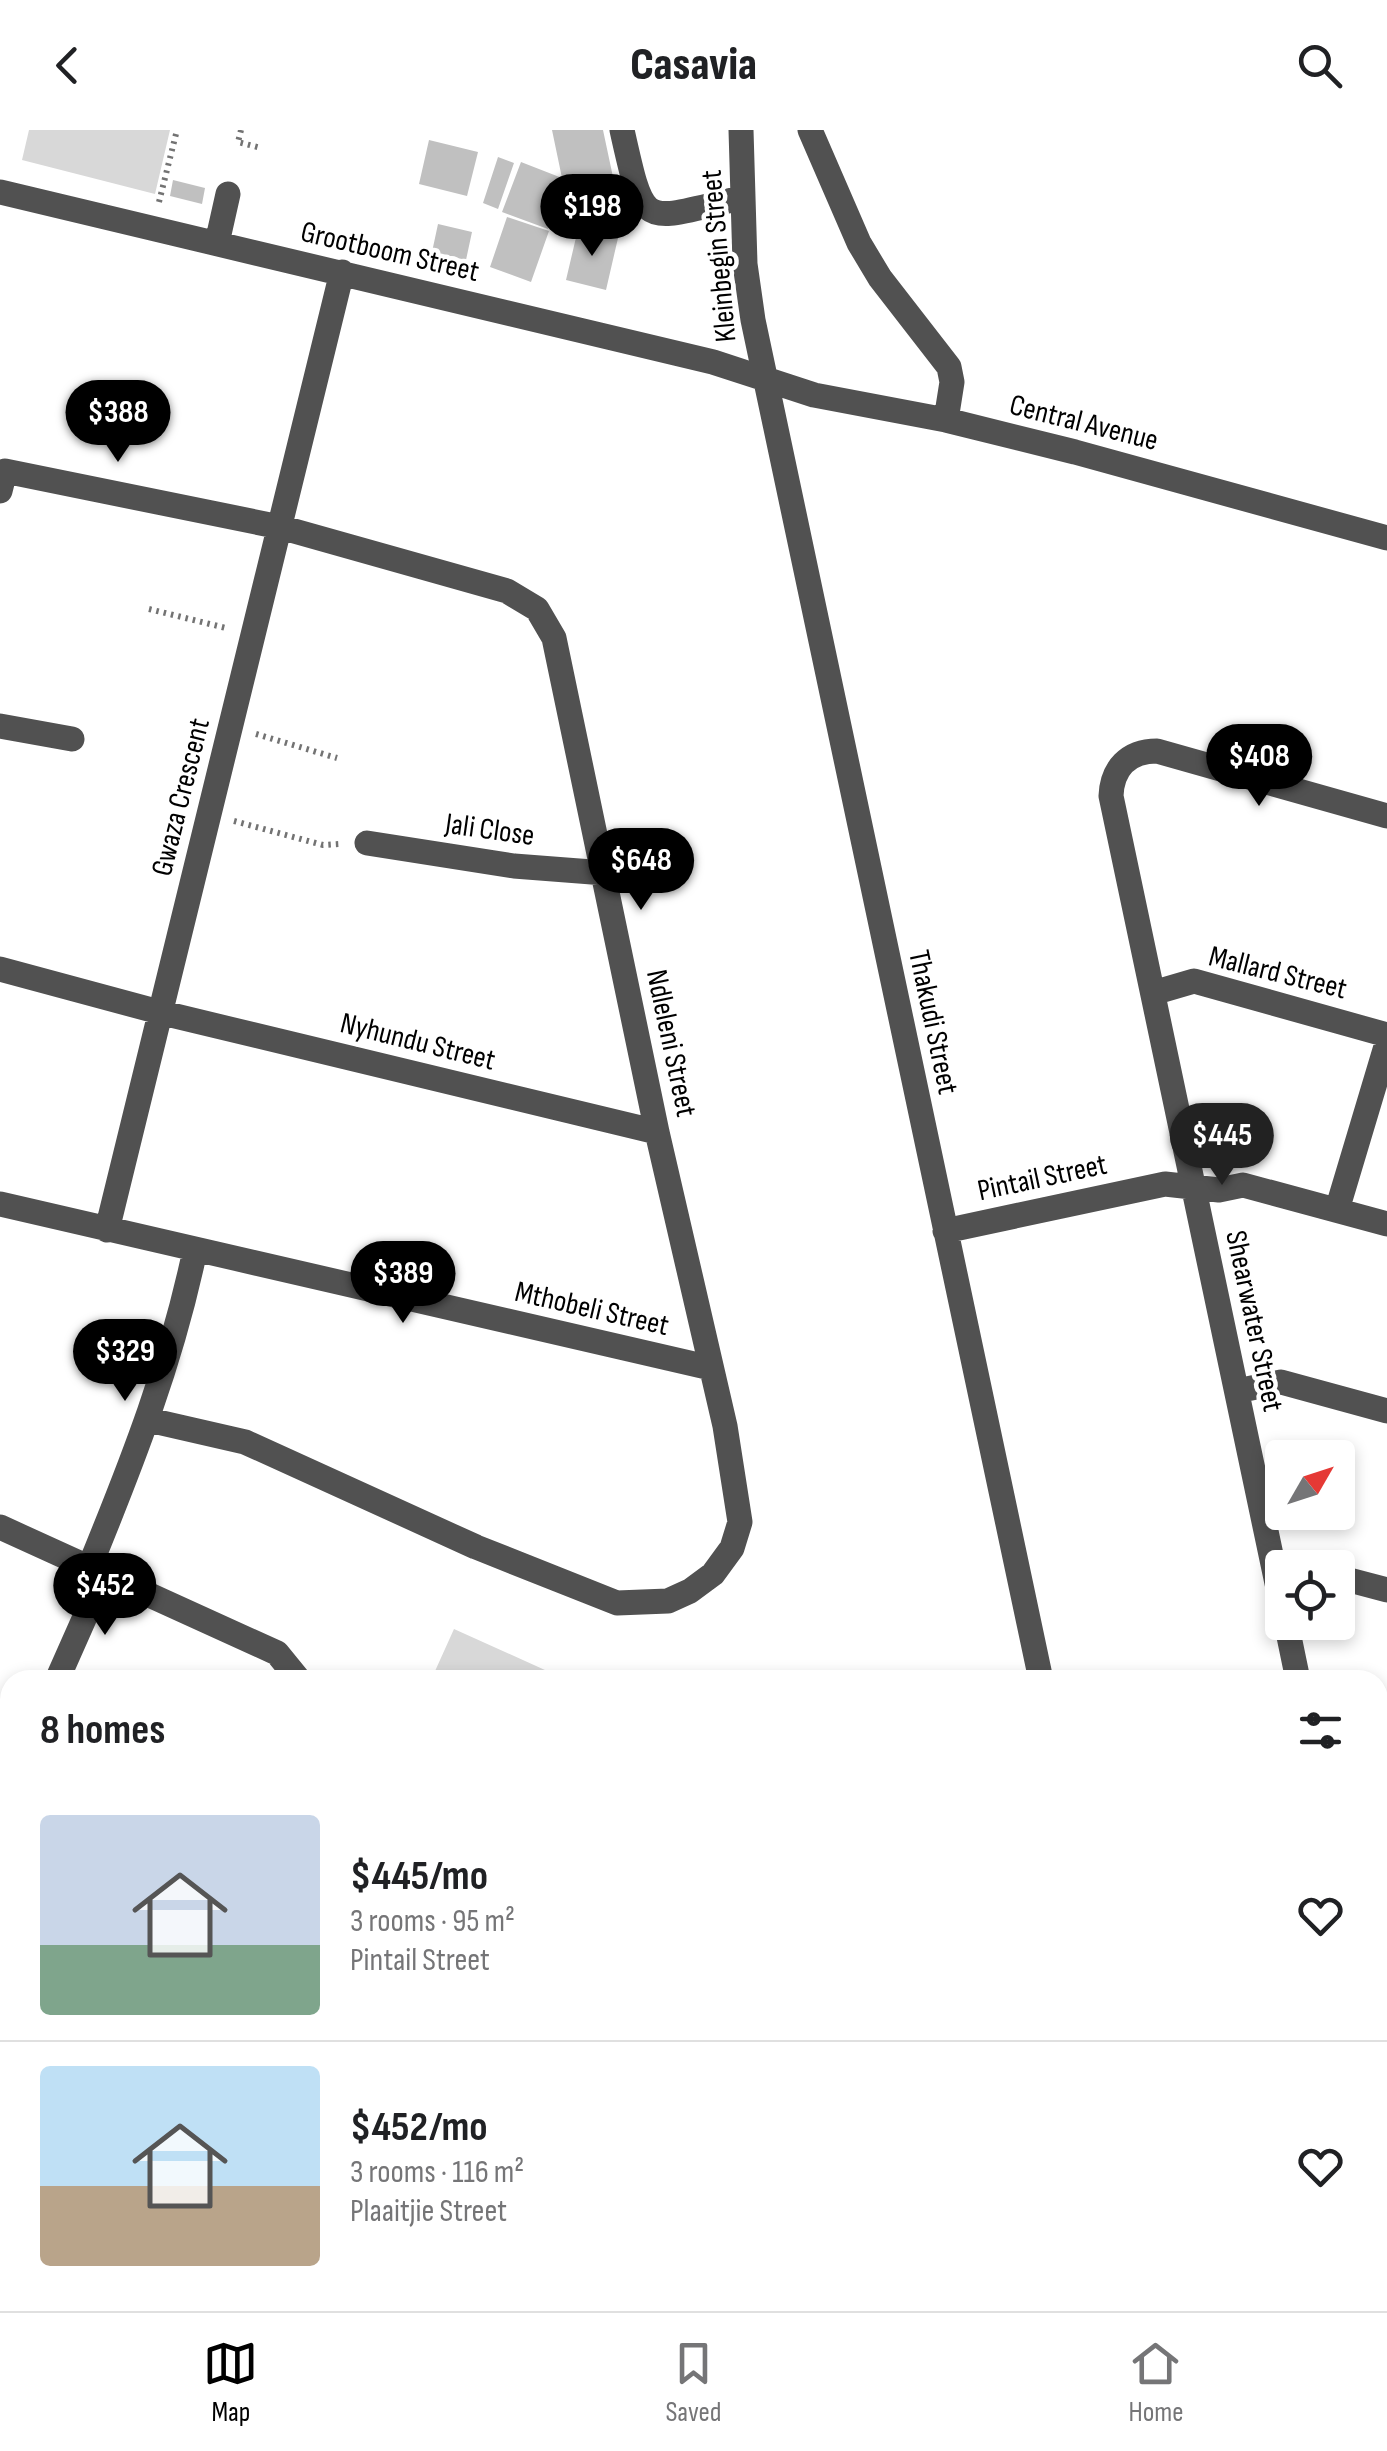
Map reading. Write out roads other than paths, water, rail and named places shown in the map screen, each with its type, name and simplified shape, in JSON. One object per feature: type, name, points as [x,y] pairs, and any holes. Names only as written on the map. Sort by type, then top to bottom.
[{"type":"street","points":[[622,130],[636,193],[648,210],[663,215],[741,198]]},
{"type":"street","name":"Kleinbegin Street","points":[[741,130],[745,264],[764,376]]},
{"type":"street","points":[[810,130],[859,243],[880,278],[949,368],[952,382],[946,420]]},
{"type":"street","name":"Grootboom Street","points":[[0,192],[764,376]]},
{"type":"street","points":[[217,243],[228,194]]},
{"type":"street","name":"Gwaza Crescent","points":[[107,1230],[342,272]]},
{"type":"street","name":"Central Avenue","points":[[764,376],[814,395],[946,420],[1387,538]]},
{"type":"street","name":"Thakudi Street","points":[[764,376],[1039,1670]]},
{"type":"street","name":"Ndleleni Street","points":[[2,478],[280,528],[506,591],[537,608],[554,638],[657,1132],[735,1476],[740,1522],[732,1548],[713,1574],[690,1591],[668,1601],[616,1602],[476,1547],[245,1442],[149,1420]]},
{"type":"street","points":[[0,726],[72,739]]},
{"type":"street","name":"Shearwater Street","points":[[1272,1550],[1111,796],[1117,770],[1126,759],[1157,751],[1387,816]]},
{"type":"street","name":"Jali Close","points":[[367,843],[514,866],[605,874]]},
{"type":"street","name":"Nyhundu Street","points":[[0,970],[657,1132]]},
{"type":"street","name":"Mallard Street","points":[[1152,993],[1194,981],[1387,1034]]},
{"type":"street","points":[[1337,1210],[1387,1043]]},
{"type":"street","name":"Pintail Street","points":[[945,1231],[1165,1184],[1219,1190],[1242,1186],[1387,1224]]},
{"type":"street","points":[[0,1204],[107,1230]]},
{"type":"street","name":"Mthobeli Street","points":[[107,1230],[712,1368]]},
{"type":"street","points":[[60,1670],[149,1420],[183,1307],[195,1250]]},
{"type":"street","points":[[1237,1392],[1281,1382],[1387,1411]]},
{"type":"street","points":[[0,1527],[278,1653],[291,1670]]},
{"type":"street","points":[[1355,1582],[1387,1590]]},
{"type":"street","points":[[1290,1640],[1296,1670]]}]
